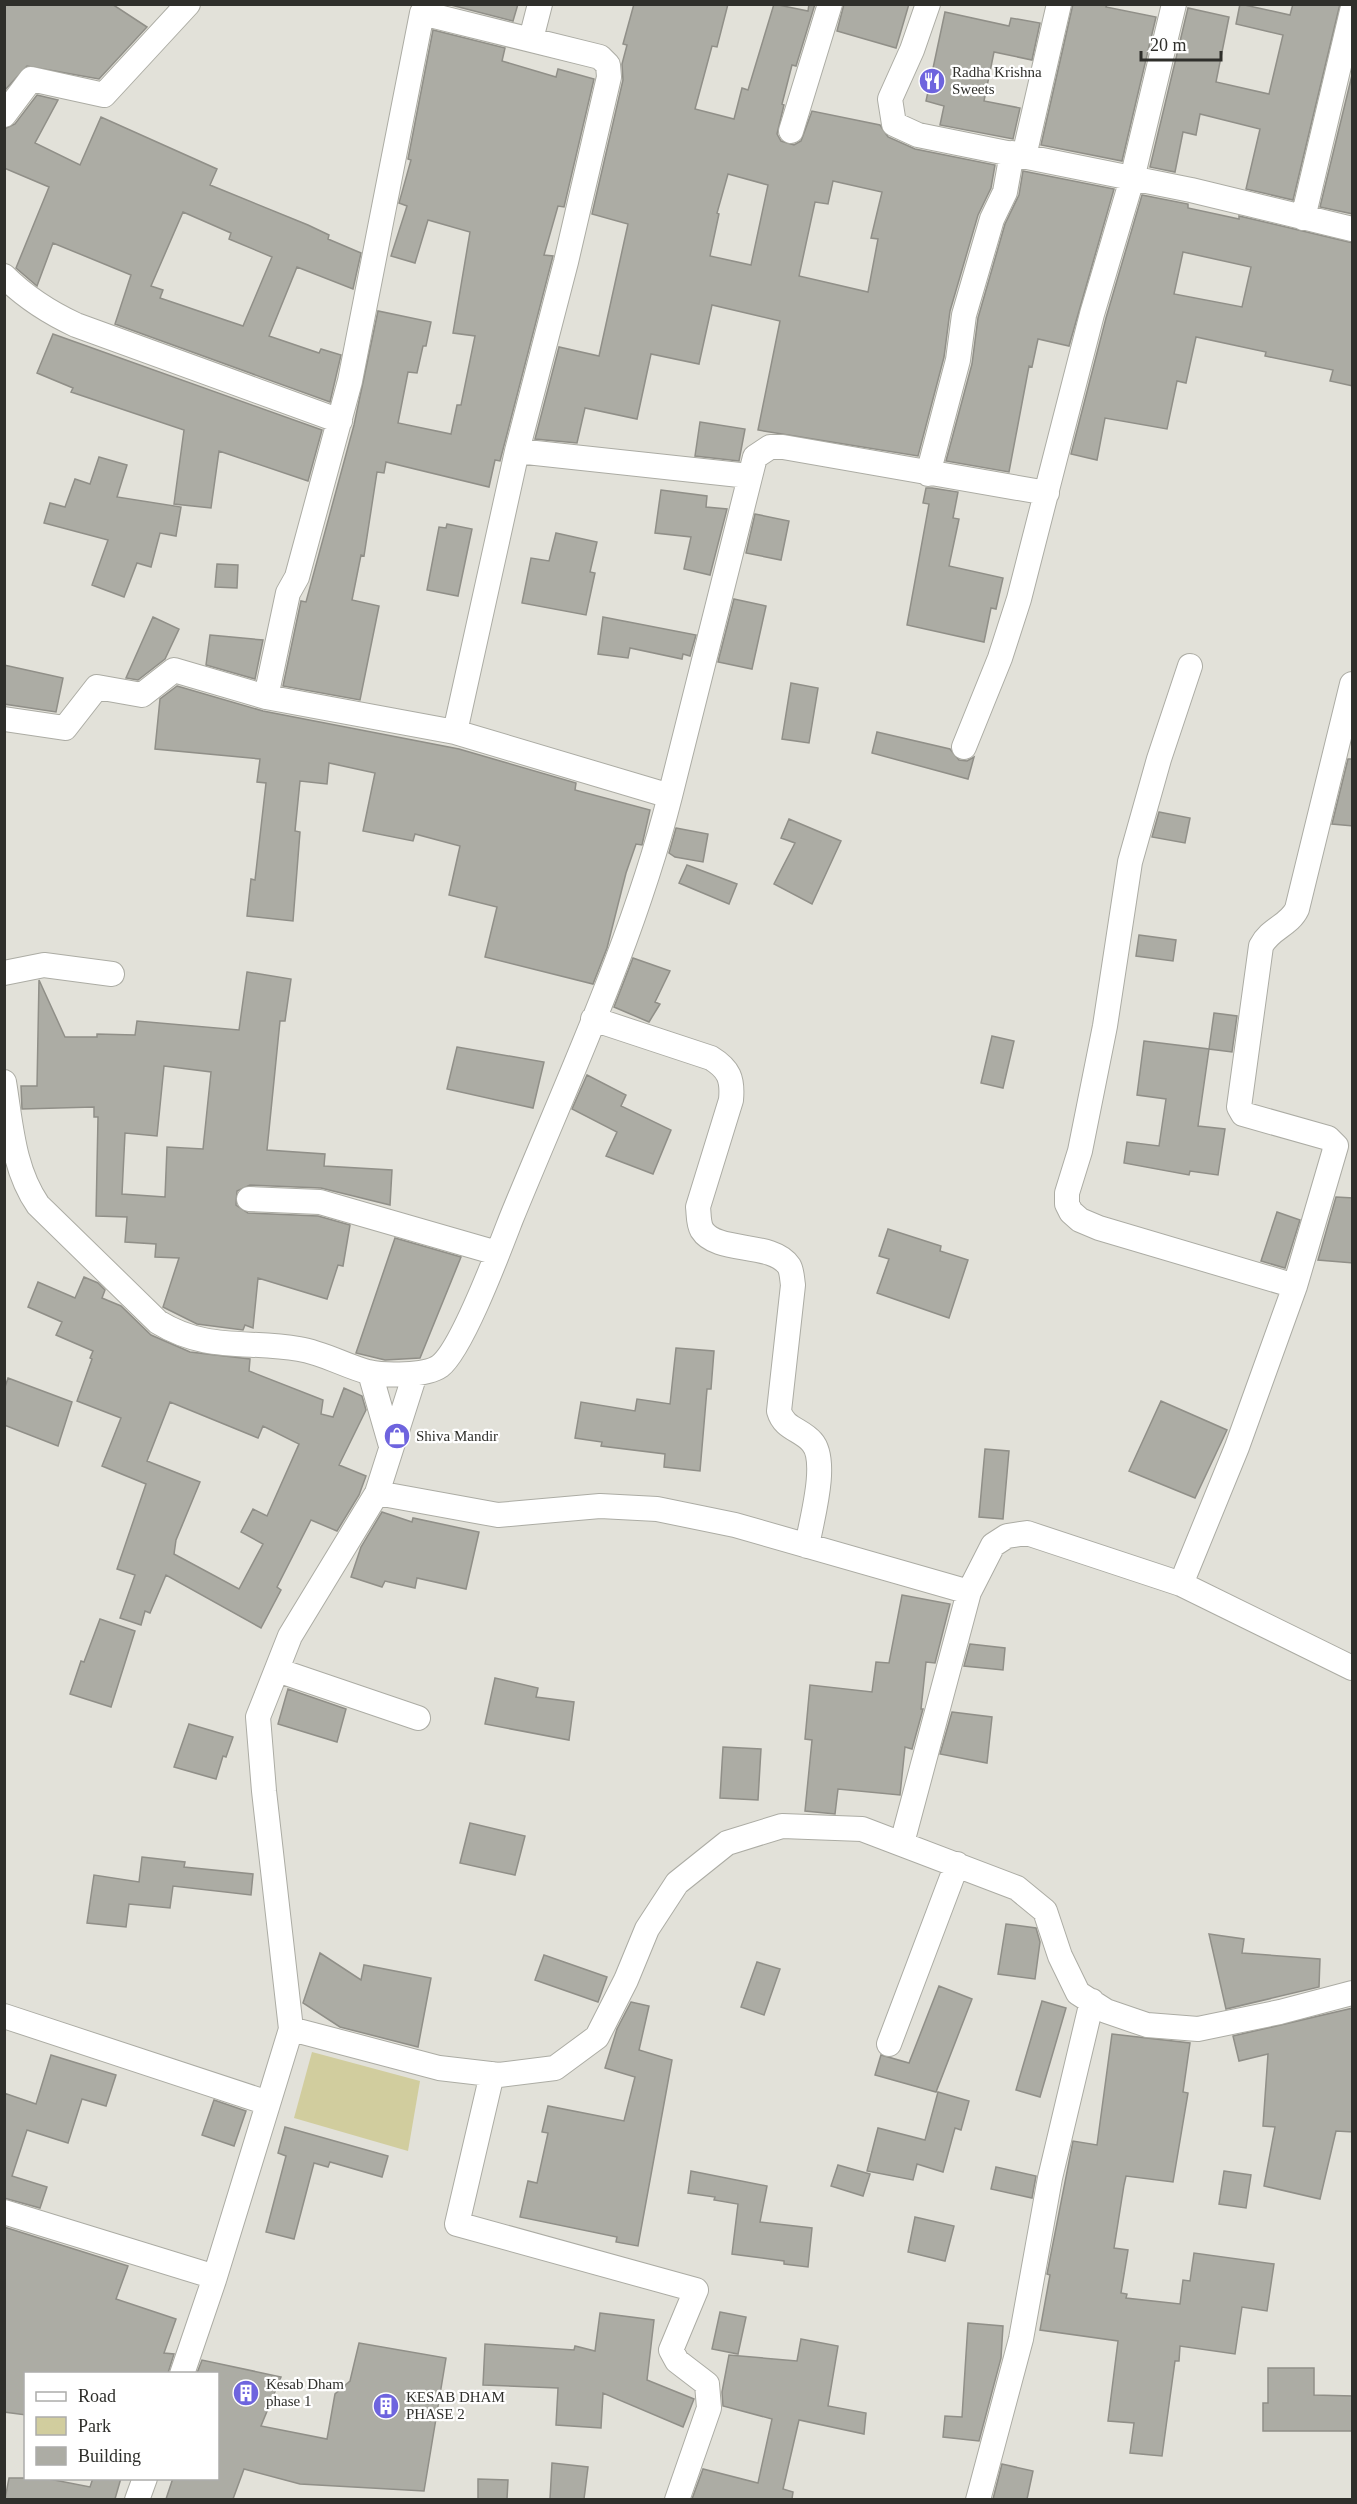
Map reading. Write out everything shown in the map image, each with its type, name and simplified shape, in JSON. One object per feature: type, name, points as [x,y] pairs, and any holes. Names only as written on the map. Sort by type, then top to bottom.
[{"type":"street","points":[[4,115],[31,79],[104,95],[188,4]]},
{"type":"street","points":[[531,39],[540,4]]},
{"type":"street","points":[[791,131],[830,4]]},
{"type":"street","points":[[928,4],[891,99],[894,124],[918,135],[1132,179],[1353,229]]},
{"type":"street","points":[[928,474],[958,360],[964,315],[992,219],[1005,192],[1018,155],[1059,4]]},
{"type":"street","points":[[964,747],[1016,609],[1092,314],[1132,179],[1174,4]]},
{"type":"street","points":[[1303,218],[1353,11]]},
{"type":"street","points":[[266,697],[288,593],[297,577],[350,381],[422,13],[600,57],[608,65],[609,77],[566,262],[518,451],[455,732]]},
{"type":"street","points":[[4,276],[32,301],[76,325],[340,422]]},
{"type":"street","points":[[4,1082],[19,1167],[27,1190],[63,1231],[158,1322],[179,1335],[203,1342],[300,1349],[370,1373],[415,1374],[438,1368],[452,1355],[497,1253],[593,1019],[651,862],[670,796],[755,457],[770,447],[783,447],[1047,493]]},
{"type":"street","points":[[518,451],[749,476]]},
{"type":"street","points":[[1190,666],[1159,759],[1130,862],[1105,1026],[1080,1151],[1067,1193],[1067,1204],[1080,1220],[1099,1228],[1295,1286]]},
{"type":"street","points":[[4,719],[65,728],[97,687],[142,695],[174,670],[266,697],[455,732],[670,796]]},
{"type":"street","points":[[1181,1584],[1236,1447],[1295,1286],[1336,1146],[1328,1138],[1243,1114],[1239,1107],[1261,946],[1267,934],[1293,919],[1297,909],[1353,684]]},
{"type":"street","points":[[4,973],[44,965],[112,974]]},
{"type":"street","points":[[593,1019],[711,1058],[724,1066],[730,1075],[733,1084],[731,1100],[698,1207],[699,1223],[707,1235],[782,1259],[790,1268],[793,1285],[779,1411],[785,1424],[811,1440],[818,1450],[818,1480],[807,1546]]},
{"type":"street","points":[[249,1199],[321,1202],[497,1253]]},
{"type":"street","points":[[370,1373],[392,1446]]},
{"type":"street","points":[[182,2372],[215,2277],[291,2029],[264,1791],[258,1717],[290,1636],[377,1493],[415,1374]]},
{"type":"street","points":[[377,1493],[498,1515],[600,1506],[657,1509],[735,1525],[969,1592]]},
{"type":"street","points":[[902,1843],[969,1592],[993,1545],[1007,1536],[1027,1533],[1181,1584],[1353,1668]]},
{"type":"street","points":[[277,1670],[418,1718]]},
{"type":"street","points":[[291,2029],[439,2068],[492,2074],[555,2068],[597,2037],[626,1980],[647,1929],[677,1883],[727,1843],[782,1826],[862,1828],[1017,1888],[1046,1911],[1060,1956],[1078,1993],[1106,2011],[1147,2025],[1198,2029],[1281,2012],[1353,1993]]},
{"type":"street","points":[[889,2044],[957,1864]]},
{"type":"street","points":[[978,2499],[991,2441],[1012,2378],[1021,2339],[1050,2178],[1092,2001]]},
{"type":"street","points":[[4,2016],[268,2103]]},
{"type":"street","points":[[492,2074],[457,2224],[696,2290],[672,2350],[677,2361],[707,2384],[709,2408],[677,2499]]},
{"type":"street","points":[[4,2212],[215,2277]]},
{"type":"street","points":[[137,2499],[144,2480]]},
{"type":"green space","points":[[312,2052],[420,2081],[408,2151],[294,2118]]},
{"type":"building","points":[[4,4],[112,4],[147,27],[99,79],[27,66],[4,91]]},
{"type":"building","points":[[447,4],[518,4],[513,21]]},
{"type":"building","points":[[634,4],[728,4],[717,47],[712,46],[695,109],[734,119],[742,88],[748,90],[774,4],[808,11],[809,4],[815,4],[796,66],[792,65],[782,104],[784,105],[777,134],[781,141],[794,145],[801,141],[812,111],[880,125],[888,137],[915,149],[995,165],[991,188],[978,215],[950,311],[944,357],[918,456],[758,430],[780,321],[712,305],[699,364],[651,354],[637,419],[585,408],[577,443],[535,439],[559,347],[599,356],[628,224],[592,214],[623,80],[622,64],[627,45],[623,44]],"holes":[[[728,174],[768,185],[751,265],[710,256],[719,214],[717,213]],[[833,181],[882,192],[871,238],[878,239],[868,292],[799,276],[815,202],[828,204]]]},
{"type":"building","points":[[844,4],[909,4],[896,48],[837,31]]},
{"type":"building","points":[[1073,4],[1107,4],[1106,7],[1156,17],[1122,161],[1041,145]]},
{"type":"building","points":[[1240,4],[1290,15],[1293,4],[1340,4],[1293,200],[1246,189],[1260,129],[1200,114],[1196,135],[1183,132],[1175,172],[1150,167],[1188,8],[1229,17],[1216,82],[1269,94],[1283,35],[1236,24]]},
{"type":"building","points":[[945,12],[1009,26],[1011,18],[1040,23],[1032,60],[994,52],[984,101],[1020,108],[1013,139],[940,125],[944,106],[926,101]]},
{"type":"building","points":[[433,30],[505,48],[502,61],[556,77],[558,69],[594,79],[564,207],[558,206],[544,255],[553,256],[500,461],[495,460],[489,487],[386,462],[384,473],[377,472],[364,556],[361,555],[352,600],[379,606],[360,700],[283,686],[301,601],[306,602],[354,425],[378,311],[431,322],[417,373],[408,372],[398,423],[451,434],[457,405],[461,405],[475,336],[453,333],[470,232],[428,220],[415,263],[391,256],[407,206],[399,203],[411,160],[408,159]]},
{"type":"building","points":[[1353,71],[1353,214],[1320,207]]},
{"type":"building","points":[[37,95],[58,100],[35,143],[80,165],[101,117],[217,169],[210,185],[308,225],[329,235],[328,239],[361,253],[353,289],[297,267],[269,336],[319,353],[321,349],[341,355],[330,402],[115,324],[131,275],[53,243],[37,286],[16,268],[49,187],[4,168],[4,129],[15,124]],"holes":[[[183,212],[231,233],[229,239],[272,257],[243,326],[160,298],[163,290],[151,286]]]},
{"type":"building","points":[[1023,171],[1114,189],[1069,346],[1038,339],[1032,367],[1029,366],[1009,472],[946,461],[972,364],[978,318],[1005,224],[1019,195]]},
{"type":"building","points":[[1142,195],[1188,204],[1188,208],[1239,219],[1239,216],[1353,243],[1353,386],[1330,381],[1333,370],[1265,356],[1266,352],[1196,337],[1186,383],[1177,381],[1167,429],[1105,418],[1097,460],[1071,454],[1106,318]],"holes":[[[1183,252],[1251,267],[1242,307],[1174,294]]]},
{"type":"building","points":[[53,334],[322,430],[308,481],[219,451],[211,508],[174,504],[184,430],[71,392],[73,388],[37,373]]},
{"type":"building","points":[[700,422],[745,429],[739,461],[695,456]]},
{"type":"building","points":[[99,457],[127,465],[117,497],[181,507],[176,536],[160,533],[151,567],[137,563],[124,597],[92,585],[108,540],[44,523],[50,503],[65,507],[75,479],[90,484]]},
{"type":"building","points":[[926,488],[958,492],[953,518],[959,519],[949,566],[1003,578],[996,609],[991,608],[984,642],[907,625],[929,504],[923,503]]},
{"type":"building","points":[[661,490],[707,496],[706,507],[727,509],[710,575],[684,569],[691,537],[655,533]]},
{"type":"building","points":[[755,514],[789,521],[781,560],[746,553]]},
{"type":"building","points":[[447,524],[472,529],[458,596],[427,590],[439,527],[446,528]]},
{"type":"building","points":[[556,533],[597,542],[590,572],[595,573],[586,615],[522,603],[531,558],[549,561]]},
{"type":"building","points":[[217,564],[238,565],[237,588],[215,587]]},
{"type":"building","points":[[734,599],[766,606],[752,669],[718,662]]},
{"type":"building","points":[[153,617],[179,629],[165,659],[138,680],[126,678]]},
{"type":"building","points":[[603,617],[696,635],[690,656],[683,654],[682,659],[630,648],[628,658],[598,654]]},
{"type":"building","points":[[210,635],[263,640],[255,679],[206,665]]},
{"type":"building","points":[[4,665],[63,678],[56,712],[4,704]]},
{"type":"building","points":[[791,683],[818,688],[809,743],[782,739]]},
{"type":"building","points":[[177,686],[263,711],[459,749],[576,783],[575,790],[650,810],[642,845],[636,844],[626,873],[607,948],[593,984],[485,957],[497,907],[449,895],[460,846],[415,834],[413,841],[363,831],[375,773],[329,763],[327,784],[300,781],[295,831],[300,832],[293,921],[247,916],[251,879],[255,880],[266,783],[257,782],[260,759],[155,749],[160,699]]},
{"type":"building","points":[[877,732],[950,749],[959,760],[967,761],[974,757],[968,779],[872,753]]},
{"type":"building","points":[[1348,759],[1353,759],[1353,826],[1332,824]]},
{"type":"building","points":[[1159,812],[1190,818],[1185,843],[1152,837]]},
{"type":"building","points":[[789,819],[841,841],[812,904],[774,884],[795,843],[781,838]]},
{"type":"building","points":[[676,828],[708,834],[703,862],[675,857],[669,853]]},
{"type":"building","points":[[687,865],[737,884],[729,904],[679,883]]},
{"type":"building","points":[[1139,935],[1176,940],[1173,961],[1136,956]]},
{"type":"building","points":[[633,958],[670,971],[655,1002],[660,1004],[649,1022],[614,1007]]},
{"type":"building","points":[[247,972],[291,979],[285,1021],[280,1021],[267,1150],[325,1154],[324,1166],[392,1170],[390,1205],[321,1188],[250,1185],[237,1191],[236,1205],[248,1213],[318,1216],[350,1225],[343,1266],[338,1265],[327,1299],[258,1278],[253,1328],[245,1325],[243,1330],[197,1324],[163,1307],[179,1258],[155,1257],[156,1244],[125,1242],[127,1217],[96,1216],[98,1117],[94,1117],[94,1107],[22,1109],[21,1086],[37,1086],[39,980],[65,1037],[97,1037],[97,1034],[135,1035],[137,1021],[239,1030]],"holes":[[[164,1066],[211,1072],[203,1149],[167,1147],[165,1197],[122,1194],[125,1133],[157,1136]]]},
{"type":"building","points":[[1214,1013],[1237,1016],[1232,1052],[1209,1049]]},
{"type":"building","points":[[992,1036],[1014,1041],[1003,1088],[981,1083]]},
{"type":"building","points":[[1144,1041],[1209,1049],[1198,1126],[1225,1129],[1218,1175],[1190,1171],[1189,1175],[1124,1163],[1127,1142],[1159,1146],[1166,1099],[1137,1095]]},
{"type":"building","points":[[457,1047],[544,1062],[533,1108],[447,1089]]},
{"type":"building","points":[[587,1075],[626,1095],[621,1106],[671,1130],[653,1174],[606,1156],[617,1132],[572,1109]]},
{"type":"building","points":[[1336,1197],[1353,1198],[1353,1263],[1318,1260]]},
{"type":"building","points":[[1277,1212],[1300,1220],[1285,1268],[1261,1261]]},
{"type":"building","points":[[888,1229],[941,1246],[940,1251],[968,1260],[949,1318],[877,1293],[889,1259],[879,1256]]},
{"type":"building","points":[[395,1238],[461,1257],[420,1358],[385,1360],[356,1353]]},
{"type":"building","points":[[84,1277],[98,1283],[105,1290],[102,1298],[121,1306],[151,1335],[190,1352],[250,1359],[249,1371],[323,1400],[321,1414],[333,1417],[344,1388],[362,1396],[366,1410],[339,1465],[366,1476],[359,1495],[337,1531],[311,1520],[277,1587],[281,1590],[261,1628],[166,1575],[150,1613],[145,1611],[141,1625],[120,1618],[135,1575],[117,1569],[146,1484],[102,1466],[121,1418],[77,1401],[93,1351],[56,1335],[62,1322],[28,1307],[38,1282],[75,1298]],"holes":[[[170,1402],[258,1438],[263,1426],[299,1444],[267,1516],[253,1509],[241,1532],[263,1544],[239,1589],[174,1554],[176,1540],[200,1482],[147,1461]]]},
{"type":"building","points":[[676,1348],[714,1351],[711,1389],[707,1389],[700,1471],[664,1467],[665,1454],[601,1446],[602,1442],[575,1438],[581,1402],[635,1411],[637,1399],[670,1404]]},
{"type":"building","points":[[8,1378],[72,1402],[58,1446],[4,1425],[4,1390]]},
{"type":"building","points":[[1161,1401],[1227,1430],[1195,1498],[1129,1471]]},
{"type":"building","points":[[985,1449],[1009,1451],[1003,1519],[979,1517]]},
{"type":"building","points":[[382,1512],[412,1522],[413,1518],[479,1532],[466,1589],[417,1578],[415,1588],[385,1581],[382,1587],[351,1577],[361,1547]]},
{"type":"building","points":[[902,1595],[950,1604],[935,1663],[926,1662],[921,1709],[923,1709],[912,1749],[905,1747],[900,1795],[838,1789],[835,1814],[805,1811],[812,1740],[805,1739],[810,1685],[872,1692],[876,1662],[889,1663]]},
{"type":"building","points":[[100,1619],[135,1631],[111,1707],[70,1694],[81,1661],[84,1662]]},
{"type":"building","points":[[970,1644],[1005,1648],[1003,1670],[964,1666]]},
{"type":"building","points":[[495,1678],[538,1688],[536,1697],[574,1702],[569,1740],[485,1724]]},
{"type":"building","points":[[288,1689],[346,1709],[337,1742],[278,1724]]},
{"type":"building","points":[[952,1712],[992,1717],[987,1763],[940,1754]]},
{"type":"building","points":[[189,1724],[233,1737],[226,1757],[223,1756],[216,1779],[174,1767]]},
{"type":"building","points":[[723,1747],[761,1749],[758,1800],[720,1798]]},
{"type":"building","points":[[470,1823],[525,1836],[515,1875],[460,1863]]},
{"type":"building","points":[[142,1857],[185,1862],[184,1867],[253,1874],[251,1895],[173,1886],[170,1908],[129,1904],[126,1927],[87,1923],[94,1875],[139,1882]]},
{"type":"building","points":[[1006,1924],[1036,1928],[1040,1942],[1035,1979],[998,1974]]},
{"type":"building","points":[[1209,1934],[1244,1939],[1242,1953],[1320,1959],[1319,1987],[1226,2009]]},
{"type":"building","points":[[320,1953],[361,1980],[364,1965],[431,1978],[418,2047],[340,2027],[303,2003]]},
{"type":"building","points":[[544,1955],[607,1977],[598,2002],[535,1980]]},
{"type":"building","points":[[757,1962],[780,1969],[764,2015],[741,2007]]},
{"type":"building","points":[[939,1986],[972,1999],[936,2092],[875,2075],[881,2055],[909,2063]]},
{"type":"building","points":[[1042,2001],[1066,2008],[1040,2097],[1016,2090]]},
{"type":"building","points":[[631,2002],[649,2006],[639,2050],[672,2060],[638,2246],[616,2242],[617,2237],[520,2217],[528,2181],[537,2183],[548,2133],[542,2132],[548,2106],[624,2121],[635,2077],[605,2068],[617,2029]]},
{"type":"building","points":[[1353,2008],[1353,2132],[1336,2131],[1320,2199],[1264,2186],[1275,2127],[1263,2126],[1268,2054],[1239,2061],[1233,2036]]},
{"type":"building","points":[[1112,2034],[1190,2043],[1183,2092],[1188,2093],[1173,2182],[1126,2176],[1114,2248],[1128,2250],[1121,2293],[1127,2294],[1126,2298],[1180,2304],[1183,2280],[1190,2281],[1194,2253],[1274,2264],[1267,2311],[1242,2307],[1235,2354],[1180,2346],[1179,2361],[1175,2361],[1162,2456],[1130,2453],[1134,2423],[1108,2421],[1118,2341],[1040,2330],[1050,2275],[1047,2274],[1073,2141],[1097,2145]]},
{"type":"building","points":[[51,2055],[116,2075],[106,2106],[82,2099],[68,2143],[27,2130],[12,2176],[47,2187],[40,2208],[4,2198],[4,2093],[36,2104]]},
{"type":"building","points":[[938,2092],[969,2101],[961,2130],[955,2128],[943,2172],[917,2164],[913,2180],[867,2171],[878,2128],[925,2140]]},
{"type":"building","points":[[214,2100],[246,2111],[234,2146],[202,2135]]},
{"type":"building","points":[[285,2127],[388,2156],[382,2177],[330,2162],[328,2167],[314,2163],[294,2239],[266,2232],[286,2156],[278,2153]]},
{"type":"building","points":[[838,2165],[870,2174],[863,2196],[831,2186]]},
{"type":"building","points":[[996,2167],[1036,2176],[1032,2198],[991,2189]]},
{"type":"building","points":[[691,2171],[767,2186],[760,2222],[812,2228],[808,2267],[784,2264],[784,2261],[732,2254],[738,2204],[714,2200],[715,2197],[688,2193]]},
{"type":"building","points":[[1224,2171],[1251,2175],[1246,2208],[1219,2204]]},
{"type":"building","points":[[915,2217],[954,2226],[945,2261],[908,2252]]},
{"type":"building","points":[[4,2227],[128,2266],[116,2299],[176,2319],[164,2353],[174,2354],[168,2372],[24,2372],[24,2415],[4,2412]]},
{"type":"building","points":[[720,2312],[746,2317],[738,2354],[712,2349]]},
{"type":"building","points":[[600,2313],[654,2320],[647,2380],[694,2399],[683,2427],[603,2393],[601,2428],[556,2425],[558,2388],[483,2385],[485,2344],[574,2350],[575,2346],[595,2351]]},
{"type":"building","points":[[968,2323],[1003,2326],[1001,2358],[979,2441],[943,2437],[945,2416],[962,2417]]},
{"type":"building","points":[[801,2339],[838,2346],[828,2406],[866,2413],[864,2434],[799,2420],[783,2489],[793,2492],[792,2499],[692,2499],[703,2469],[758,2483],[772,2419],[723,2406],[722,2392],[729,2355],[797,2361]]},
{"type":"building","name":"KESAB DHAM PHASE 2","points":[[359,2343],[446,2358],[424,2491],[300,2484],[244,2469],[233,2499],[166,2499],[172,2480],[219,2480],[219,2372],[197,2372],[202,2360],[281,2377],[261,2426],[327,2439],[335,2394],[350,2381]]},
{"type":"building","points":[[1268,2368],[1314,2368],[1314,2395],[1353,2396],[1353,2431],[1263,2431],[1263,2403],[1268,2403]]},
{"type":"building","points":[[552,2463],[588,2467],[584,2499],[550,2499]]},
{"type":"building","points":[[1002,2464],[1033,2471],[1027,2499],[993,2499]]},
{"type":"building","points":[[9,2478],[54,2480],[90,2487],[92,2480],[120,2480],[115,2499],[5,2499]]},
{"type":"building","points":[[478,2479],[508,2480],[507,2499],[478,2499]]},
{"type":"place","name":"Radha Krishna Sweets","points":[[932,81]]},
{"type":"place","name":"Shiva Mandir","points":[[397,1436]]},
{"type":"place","name":"Kesab Dham phase 1","points":[[246,2393]]},
{"type":"place","name":"KESAB DHAM PHASE 2","points":[[386,2406]]}]
